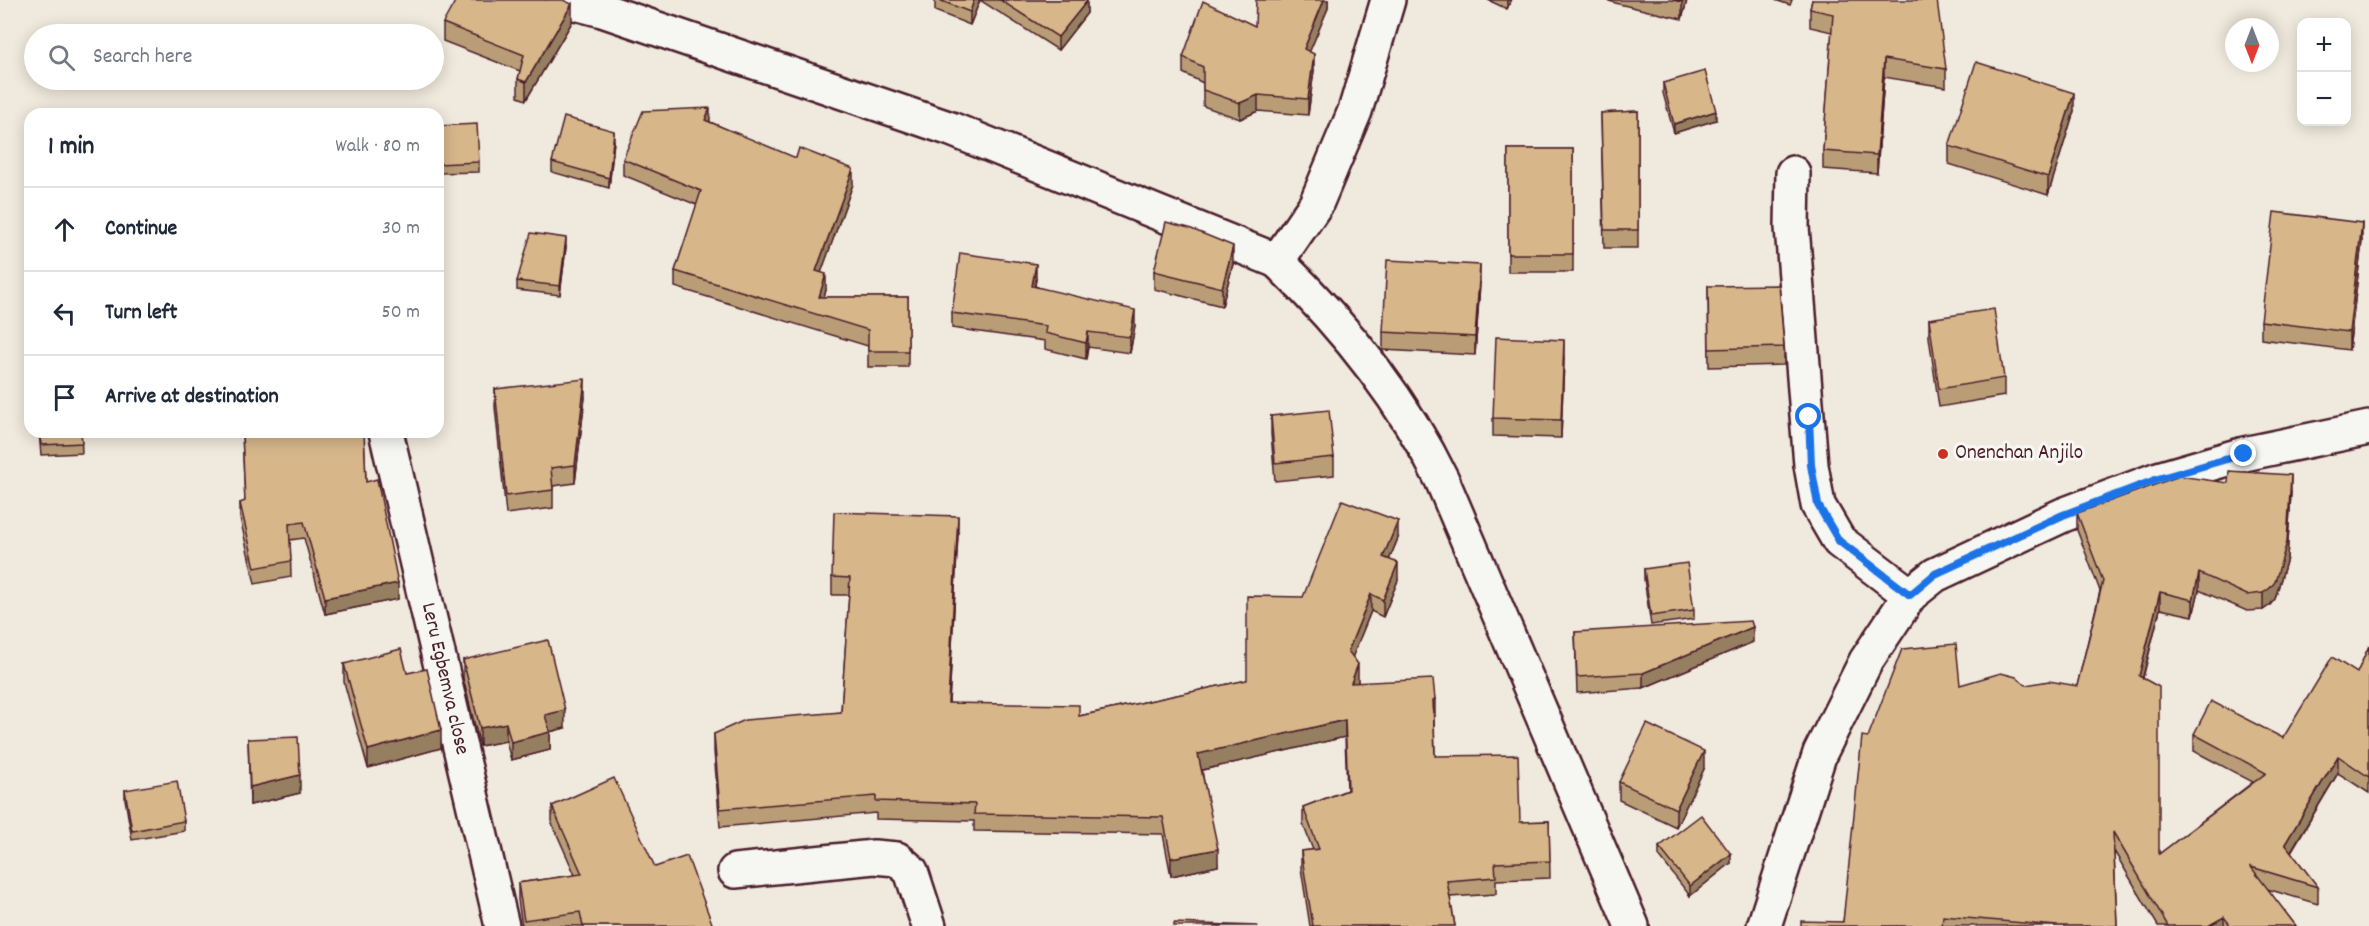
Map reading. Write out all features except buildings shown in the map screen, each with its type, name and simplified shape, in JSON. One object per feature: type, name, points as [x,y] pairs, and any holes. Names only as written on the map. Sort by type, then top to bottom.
[{"type":"street","points":[[564,0],[602,10],[951,129],[1277,261],[1320,302],[1396,396],[1423,440],[1632,926]]},
{"type":"street","points":[[1277,261],[1316,204],[1355,111],[1388,0]]},
{"type":"street","points":[[1793,173],[1792,227],[1811,465],[1818,505],[1839,541],[1910,595]]},
{"type":"street","points":[[1764,926],[1820,753],[1866,661],[1910,595],[1935,574],[2063,515],[2158,479],[2244,454],[2369,428]]},
{"type":"street","name":"Leru Egbemva close","points":[[387,438],[502,926]]},
{"type":"street","points":[[735,872],[873,857],[897,859],[911,871],[929,926]]},
{"type":"place","name":"Onenchan Anjilo","points":[[1943,454]]},
{"type":"route","points":[[1809,417],[1811,465],[1818,505],[1839,541],[1910,595],[1935,574],[2063,515],[2158,479],[2244,454]]}]
